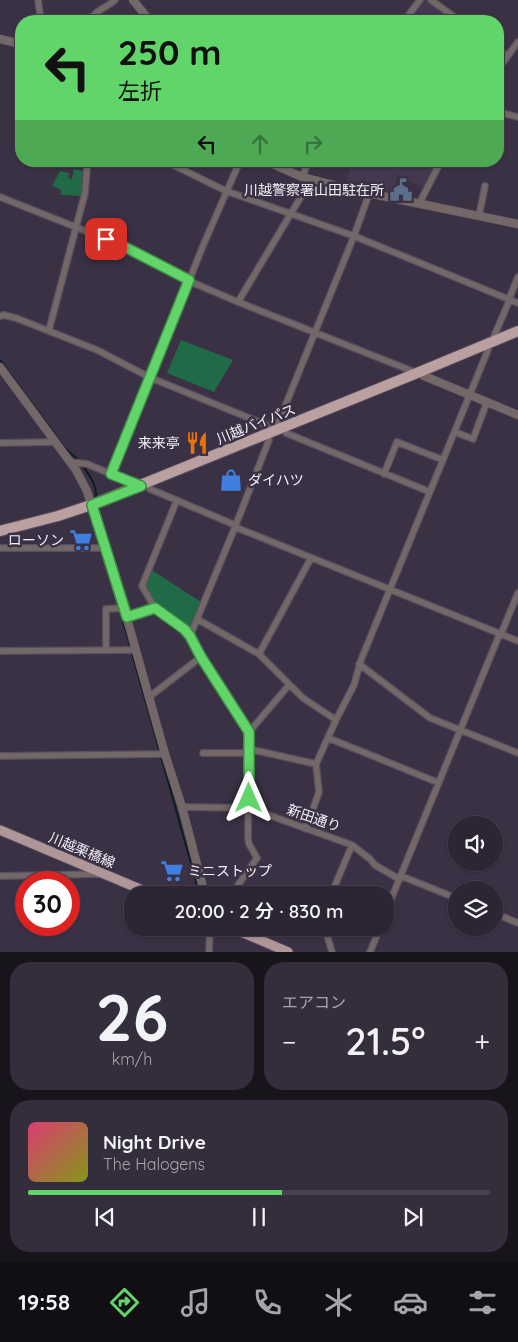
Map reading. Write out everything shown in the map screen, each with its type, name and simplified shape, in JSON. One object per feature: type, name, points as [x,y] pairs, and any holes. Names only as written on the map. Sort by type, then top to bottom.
[{"type":"highway","name":"川越バイパス","points":[[0,537],[30,530],[145,487],[421,375],[490,346],[518,331]]},
{"type":"highway","name":"川越バイパス","points":[[490,346],[518,338]]},
{"type":"highway","name":"川越バイパス","points":[[0,531],[92,508]]},
{"type":"main road","name":"川越栗橋線","points":[[0,830],[132,886]]},
{"type":"main road","points":[[251,936],[288,952]]},
{"type":"street","points":[[38,0],[40,15]]},
{"type":"street","points":[[93,15],[114,0]]},
{"type":"street","points":[[133,0],[145,15]]},
{"type":"street","points":[[409,15],[420,0]]},
{"type":"street","points":[[431,0],[452,15]]},
{"type":"street","points":[[0,38],[15,42]]},
{"type":"street","points":[[504,60],[518,42]]},
{"type":"street","points":[[504,114],[518,117]]},
{"type":"street","points":[[49,330],[84,193],[87,167]]},
{"type":"street","points":[[177,167],[226,191],[354,236],[518,303]]},
{"type":"street","points":[[111,474],[189,280],[237,167]]},
{"type":"street","points":[[280,167],[311,180],[369,194],[518,224]]},
{"type":"street","points":[[302,177],[306,167]]},
{"type":"street","points":[[419,204],[438,167]]},
{"type":"street","points":[[238,302],[311,180]]},
{"type":"street","points":[[479,216],[485,186]]},
{"type":"street","points":[[190,636],[235,526],[277,434],[369,194]]},
{"type":"street","points":[[0,197],[121,245],[189,280],[238,302],[518,415]]},
{"type":"street","points":[[306,829],[319,792],[316,764],[354,685],[359,664],[518,277]]},
{"type":"street","points":[[0,316],[16,318],[49,330],[97,350],[151,378],[269,426],[277,434],[430,492]]},
{"type":"street","points":[[0,367],[82,481],[106,548],[127,617],[203,886]]},
{"type":"street","points":[[455,432],[473,439],[488,402]]},
{"type":"street","points":[[0,443],[55,442]]},
{"type":"street","points":[[384,474],[397,442],[443,460]]},
{"type":"street","points":[[70,462],[87,464],[145,487],[311,558],[518,641]]},
{"type":"street","points":[[177,500],[142,582],[142,586],[155,608],[184,629],[190,636],[201,657],[249,732],[248,839],[257,858],[237,886]]},
{"type":"street","points":[[0,548],[106,548]]},
{"type":"street","points":[[259,654],[311,558]]},
{"type":"street","points":[[394,892],[518,593]]},
{"type":"street","points":[[106,650],[106,609],[124,608]]},
{"type":"street","points":[[127,617],[155,608]]},
{"type":"street","points":[[197,619],[259,654],[289,685],[313,706],[336,720]]},
{"type":"street","points":[[0,651],[136,650]]},
{"type":"street","points":[[149,697],[201,657]]},
{"type":"street","points":[[359,664],[430,718],[518,753]]},
{"type":"street","points":[[249,732],[289,685]]},
{"type":"street","points":[[328,738],[439,783]]},
{"type":"street","points":[[203,753],[249,751],[316,764]]},
{"type":"street","points":[[0,756],[165,754]]},
{"type":"street","name":"新田通り","points":[[182,808],[249,808],[352,845],[375,865],[400,878],[448,895]]},
{"type":"street","points":[[335,886],[352,845]]},
{"type":"street","points":[[0,876],[102,874]]},
{"type":"street","points":[[503,917],[518,923]]},
{"type":"street","points":[[209,952],[210,936]]},
{"type":"street","points":[[327,936],[332,952]]},
{"type":"street","points":[[370,952],[377,936]]},
{"type":"shaded area","points":[[423,0],[427,0],[448,15],[412,15]]},
{"type":"shaded area","points":[[350,167],[436,167],[425,189],[398,175],[392,193],[345,184]]},
{"type":"green space","points":[[74,169],[83,171],[81,196],[61,195],[61,190],[52,186],[60,171],[69,173],[68,178],[72,179]]},
{"type":"green space","points":[[181,340],[233,360],[214,392],[167,373]]},
{"type":"green space","points":[[150,569],[201,602],[190,630],[156,607],[143,585]]},
{"type":"waterway","points":[[0,360],[65,448],[78,460]]},
{"type":"waterway","points":[[83,466],[95,487],[95,500]]},
{"type":"waterway","points":[[118,603],[197,886]]},
{"type":"waterway","points":[[206,952],[207,940]]},
{"type":"place","name":"川越警察署山田駐在所","points":[[401,190]]},
{"type":"place","name":"来来亭","points":[[197,443]]},
{"type":"place","name":"ダイハツ","points":[[231,480]]},
{"type":"place","name":"ローソン","points":[[81,540]]},
{"type":"place","name":"ミニストップ","points":[[172,871]]},
{"type":"route","points":[[106,239],[189,280],[111,474],[141,486],[92,505],[127,617],[155,608],[184,629],[249,732],[249,798]]}]
